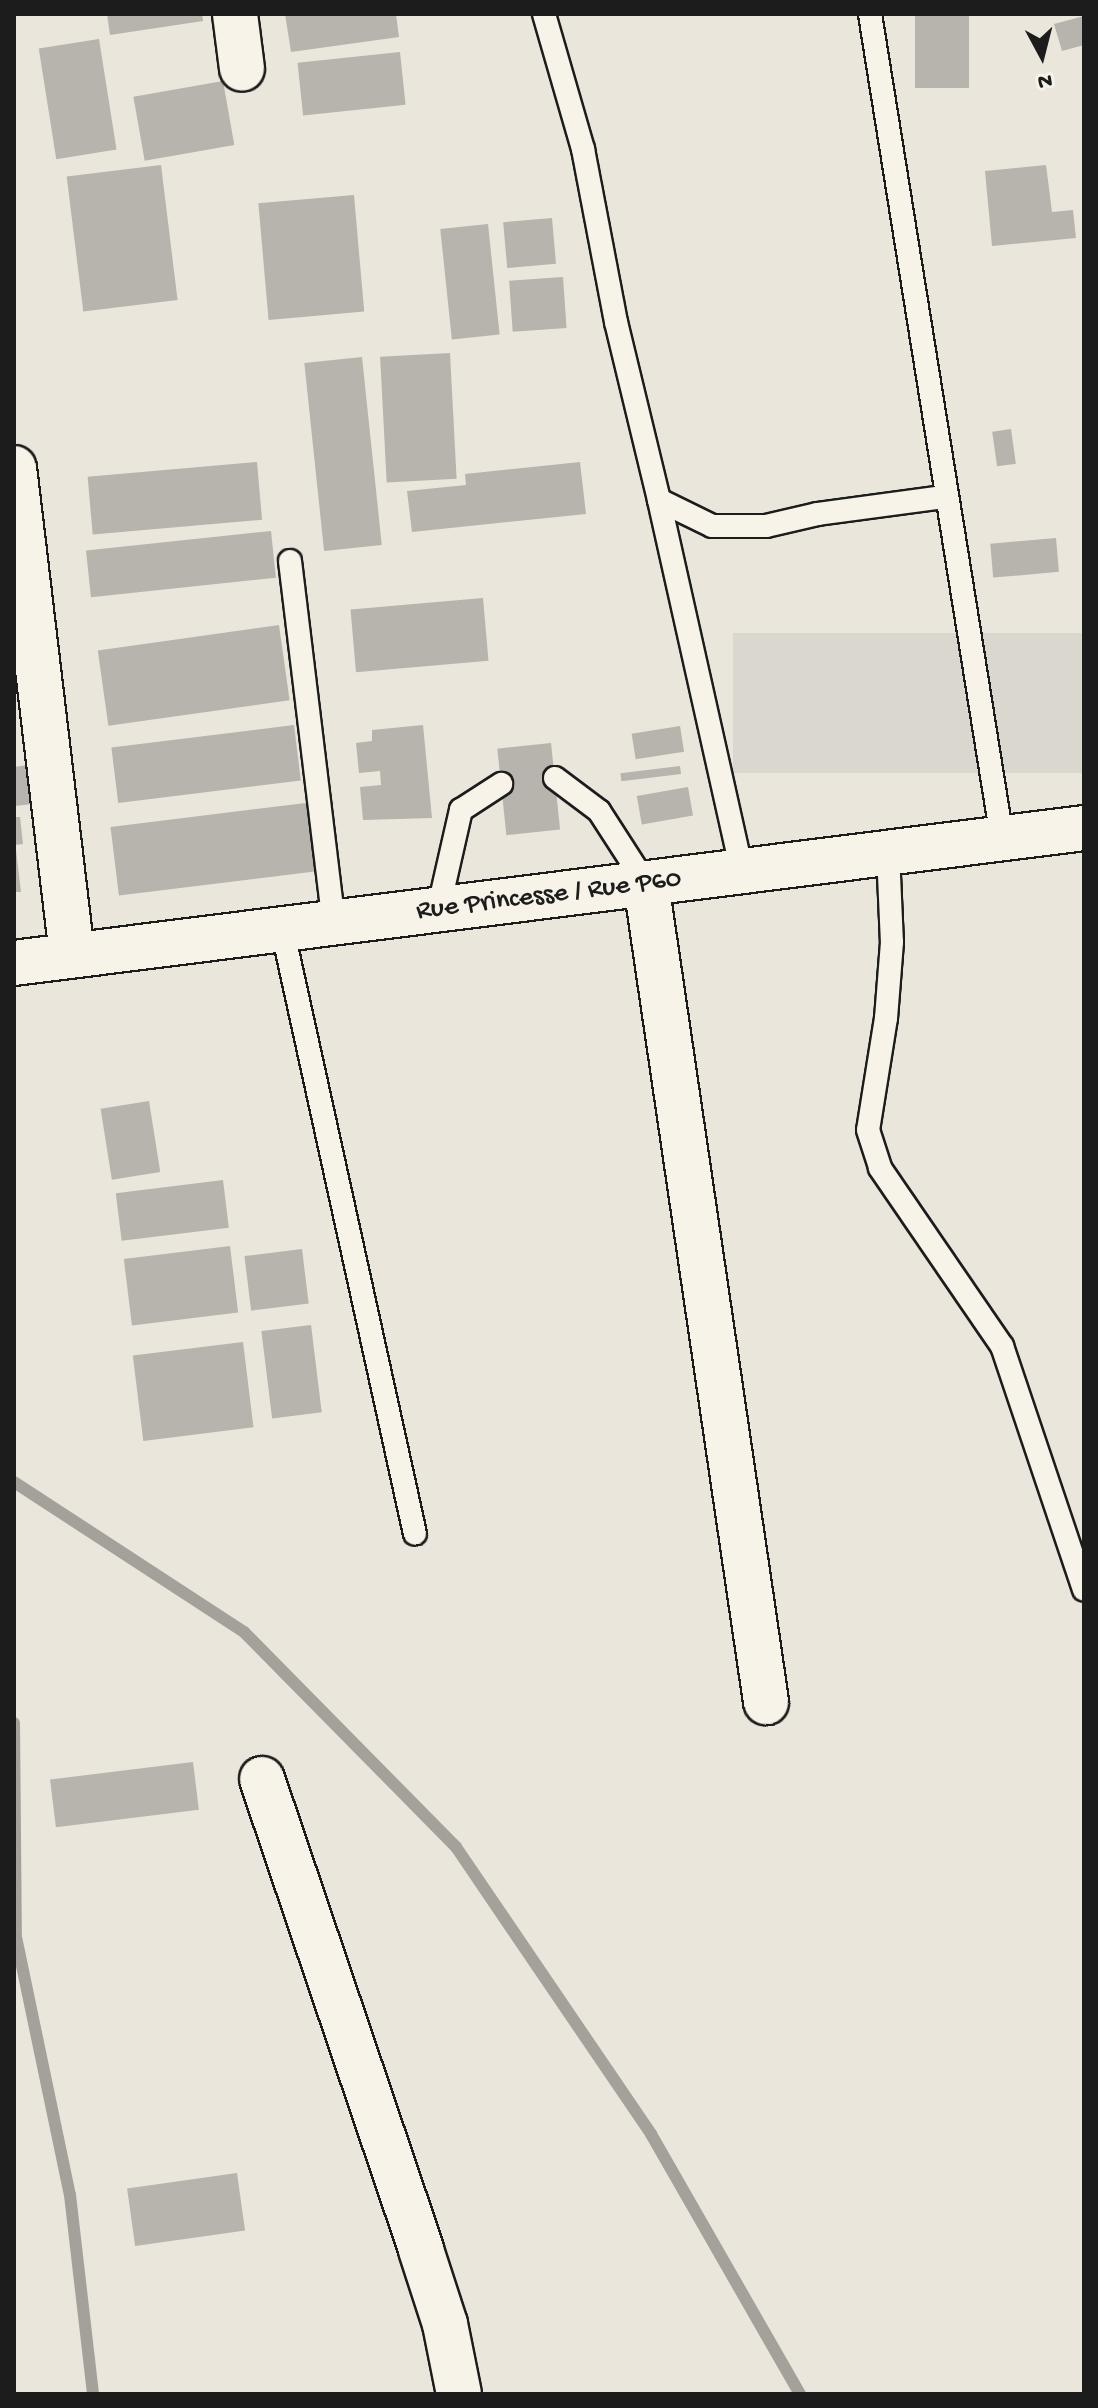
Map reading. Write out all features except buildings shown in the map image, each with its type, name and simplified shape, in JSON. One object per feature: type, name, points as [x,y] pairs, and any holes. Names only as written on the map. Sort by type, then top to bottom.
[{"type":"street","points":[[235,14],[242,69]]},
{"type":"street","points":[[14,468],[21,590],[72,953]]},
{"type":"street","name":"Rue Princesse / Rue P60","points":[[14,963],[72,953],[334,924],[1084,828]]},
{"type":"street","points":[[646,884],[766,1702]]},
{"type":"street","points":[[262,1779],[426,2265],[459,2394]]},
{"type":"lane","points":[[544,14],[583,149],[613,307],[742,871]]},
{"type":"lane","points":[[870,14],[944,497],[1002,838]]},
{"type":"lane","points":[[659,500],[712,526],[766,526],[818,514],[944,497]]},
{"type":"lane","points":[[290,561],[334,924]]},
{"type":"lane","points":[[555,778],[599,811],[646,884]]},
{"type":"lane","points":[[438,911],[461,810],[501,784]]},
{"type":"lane","points":[[888,852],[892,942],[886,1018],[868,1130],[880,1168],[1002,1346],[1084,1590]]},
{"type":"lane","points":[[282,928],[415,1534]]},
{"type":"shaded area","points":[[733,633],[1084,633],[1084,773],[733,773]]},
{"type":"waterway","points":[[14,1482],[244,1632],[456,1847],[651,2134],[800,2394]]},
{"type":"waterway","points":[[14,1723],[16,1937],[70,2195],[93,2394]]}]
